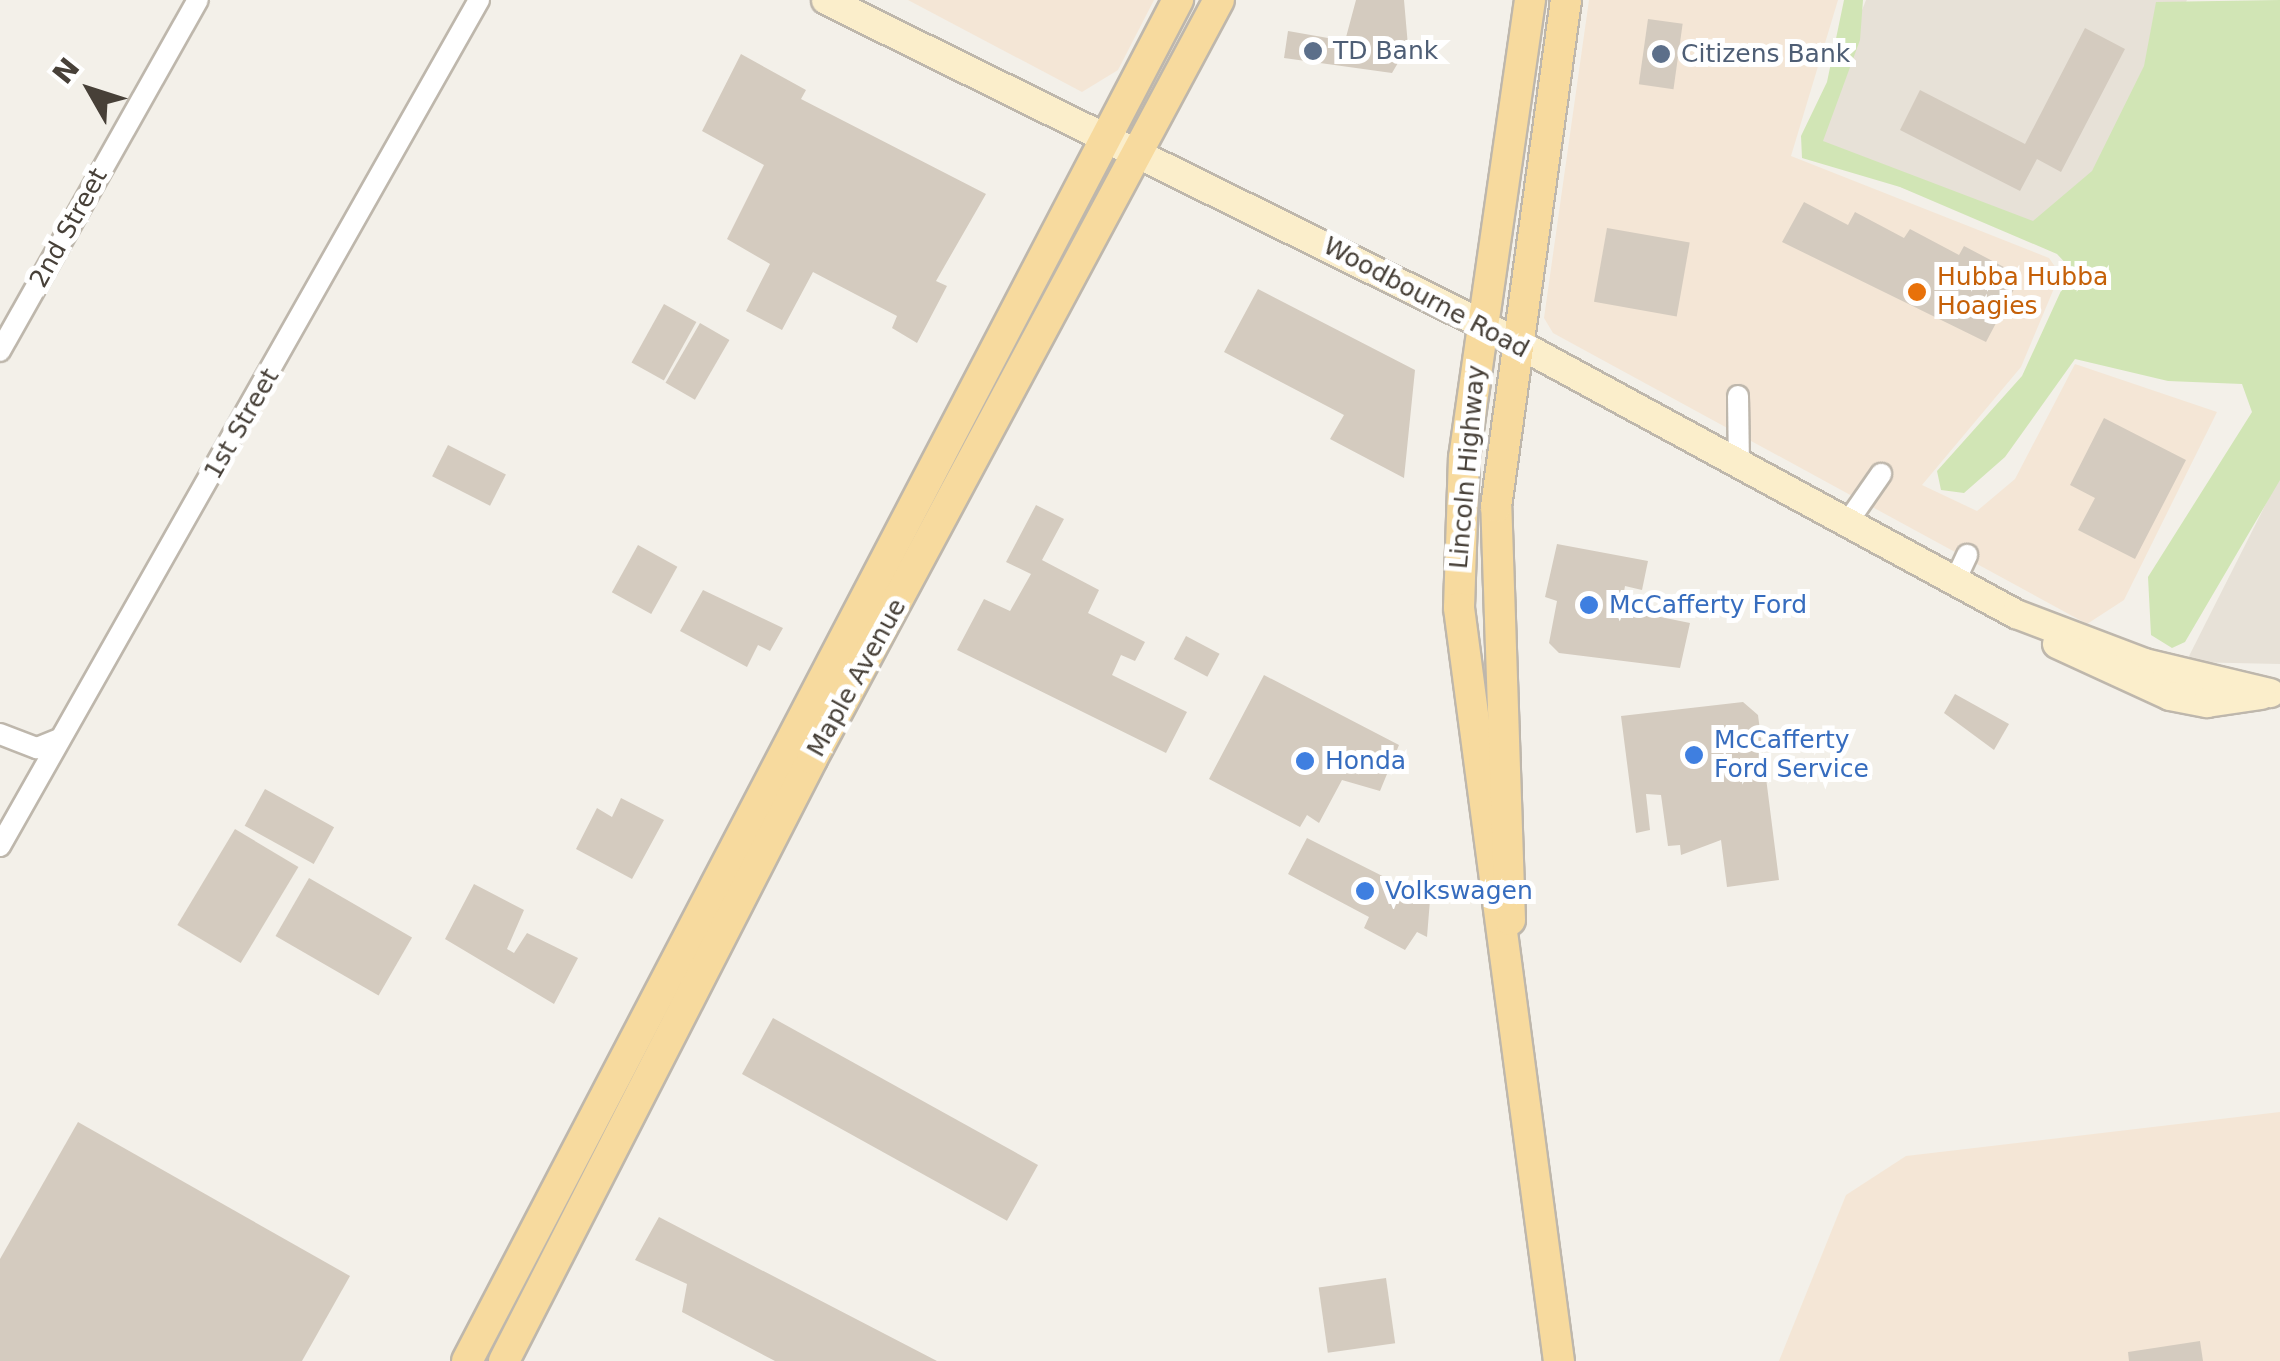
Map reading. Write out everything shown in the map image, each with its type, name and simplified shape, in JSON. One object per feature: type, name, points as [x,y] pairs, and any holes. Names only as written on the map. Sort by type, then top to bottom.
[{"type":"main road","name":"Woodbourne Road","points":[[826,0],[1482,324],[2016,614],[2070,654],[2170,696],[2207,703],[2275,693]]},
{"type":"main road","name":"Maple Avenue","points":[[468,1361],[1178,0]]},
{"type":"main road","name":"Maple Avenue","points":[[504,1361],[804,776],[1220,0]]},
{"type":"main road","name":"Lincoln Highway","points":[[1509,933],[1489,876],[1459,608],[1464,456],[1530,0]]},
{"type":"main road","name":"Lincoln Highway","points":[[1559,1361],[1509,933],[1515,872],[1494,551],[1515,344],[1566,0]]},
{"type":"street","name":"2nd Street","points":[[0,351],[198,0]]},
{"type":"street","name":"1st Street","points":[[0,846],[479,0]]},
{"type":"street","points":[[1738,396],[1739,465]]},
{"type":"street","points":[[1847,523],[1881,474]]},
{"type":"street","points":[[1956,582],[1967,555]]},
{"type":"street","points":[[0,734],[37,748],[59,739]]},
{"type":"shaded area","points":[[908,0],[1154,0],[1118,70],[1082,92]]},
{"type":"shaded area","points":[[1589,0],[1838,0],[1791,156],[2049,258],[2060,274],[2021,367],[1922,485],[1977,511],[2015,479],[2075,364],[2217,412],[2124,600],[2087,624],[1553,333],[1544,318]]},
{"type":"shaded area","points":[[1866,0],[2187,0],[2062,249],[1807,151]]},
{"type":"shaded area","points":[[2280,476],[2280,664],[2186,662]]},
{"type":"shaded area","points":[[2280,1112],[2280,1361],[1779,1361],[1846,1195],[1906,1156]]},
{"type":"green space","points":[[1844,0],[1863,0],[1860,40],[1823,141],[2033,221],[2092,171],[2144,66],[2156,2],[2280,0],[2280,480],[2185,642],[2172,648],[2151,635],[2148,577],[2252,412],[2242,384],[2168,381],[2075,359],[2005,457],[1964,493],[1941,490],[1937,471],[2022,376],[2071,269],[2057,254],[1900,187],[1802,158],[1801,136],[1827,82]]},
{"type":"building","points":[[1356,0],[1404,0],[1408,46],[1392,73],[1284,58],[1288,31],[1345,41]]},
{"type":"building","name":"Citizens Bank","points":[[1648,19],[1683,24],[1673,89],[1639,84]]},
{"type":"building","points":[[2085,28],[2125,49],[2061,172],[2037,159],[2020,191],[1900,130],[1920,90],[2025,144]]},
{"type":"building","points":[[741,54],[806,90],[801,99],[986,194],[936,281],[947,286],[917,343],[892,328],[897,316],[813,272],[782,330],[746,311],[770,264],[727,239],[764,165],[702,131]]},
{"type":"building","points":[[1804,202],[1848,225],[1855,212],[1904,238],[1910,229],[1959,255],[1964,246],[2021,276],[1986,342],[1782,242]]},
{"type":"building","points":[[1607,228],[1690,243],[1677,316],[1594,302]]},
{"type":"building","points":[[1258,289],[1415,370],[1404,478],[1330,439],[1344,415],[1224,352]]},
{"type":"building","points":[[664,304],[696,322],[664,381],[632,363]]},
{"type":"building","points":[[700,323],[729,340],[695,400],[666,383]]},
{"type":"building","points":[[2104,418],[2186,460],[2135,559],[2078,530],[2095,498],[2070,485]]},
{"type":"building","points":[[448,445],[506,475],[490,506],[432,476]]},
{"type":"building","points":[[1036,505],[1064,519],[1042,560],[1099,590],[1088,613],[1145,642],[1135,661],[1121,655],[1112,675],[1187,712],[1166,753],[957,650],[984,599],[1010,611],[1031,574],[1006,562]]},
{"type":"building","name":"McCafferty Ford","points":[[1557,544],[1648,561],[1642,590],[1625,586],[1621,609],[1690,623],[1680,668],[1559,653],[1549,643],[1557,601],[1545,597]]},
{"type":"building","points":[[638,545],[677,567],[651,614],[612,592]]},
{"type":"building","points":[[703,590],[783,628],[770,651],[758,645],[747,667],[680,631]]},
{"type":"building","points":[[1186,636],[1220,654],[1207,677],[1174,659]]},
{"type":"building","name":"Honda","points":[[1264,675],[1399,745],[1380,791],[1342,780],[1319,823],[1307,815],[1300,827],[1209,779]]},
{"type":"building","points":[[1955,694],[2009,724],[1994,750],[1944,713]]},
{"type":"building","name":"McCafferty Ford Service","points":[[1743,702],[1758,715],[1779,880],[1727,887],[1721,840],[1681,855],[1680,845],[1668,846],[1661,795],[1646,794],[1650,830],[1636,833],[1621,716]]},
{"type":"building","points":[[265,789],[334,827],[314,864],[245,826]]},
{"type":"building","points":[[621,798],[664,820],[632,879],[576,849],[597,808],[612,817]]},
{"type":"building","points":[[235,829],[298,867],[241,963],[177,925]]},
{"type":"building","name":"Volkswagen","points":[[1307,838],[1430,900],[1427,937],[1417,932],[1405,950],[1364,928],[1369,917],[1288,874]]},
{"type":"building","points":[[309,878],[412,938],[379,996],[276,936]]},
{"type":"building","points":[[474,884],[524,910],[507,949],[514,953],[527,933],[578,958],[554,1004],[445,939]]},
{"type":"building","points":[[773,1018],[1038,1165],[1007,1221],[742,1074]]},
{"type":"building","points":[[78,1122],[350,1276],[302,1361],[0,1361],[0,1259]]},
{"type":"building","points":[[659,1217],[937,1361],[775,1361],[682,1312],[687,1284],[635,1260]]},
{"type":"building","points":[[1386,1278],[1395,1343],[1328,1353],[1319,1287]]},
{"type":"building","points":[[2200,1341],[2203,1361],[2129,1361],[2128,1352]]},
{"type":"place","name":"TD Bank","points":[[1313,51]]},
{"type":"place","name":"Citizens Bank","points":[[1661,54]]},
{"type":"place","name":"Hubba Hubba Hoagies","points":[[1917,292]]},
{"type":"place","name":"McCafferty Ford","points":[[1589,605]]},
{"type":"place","name":"McCafferty Ford Service","points":[[1694,755]]},
{"type":"place","name":"Honda","points":[[1305,761]]},
{"type":"place","name":"Volkswagen","points":[[1365,891]]}]
